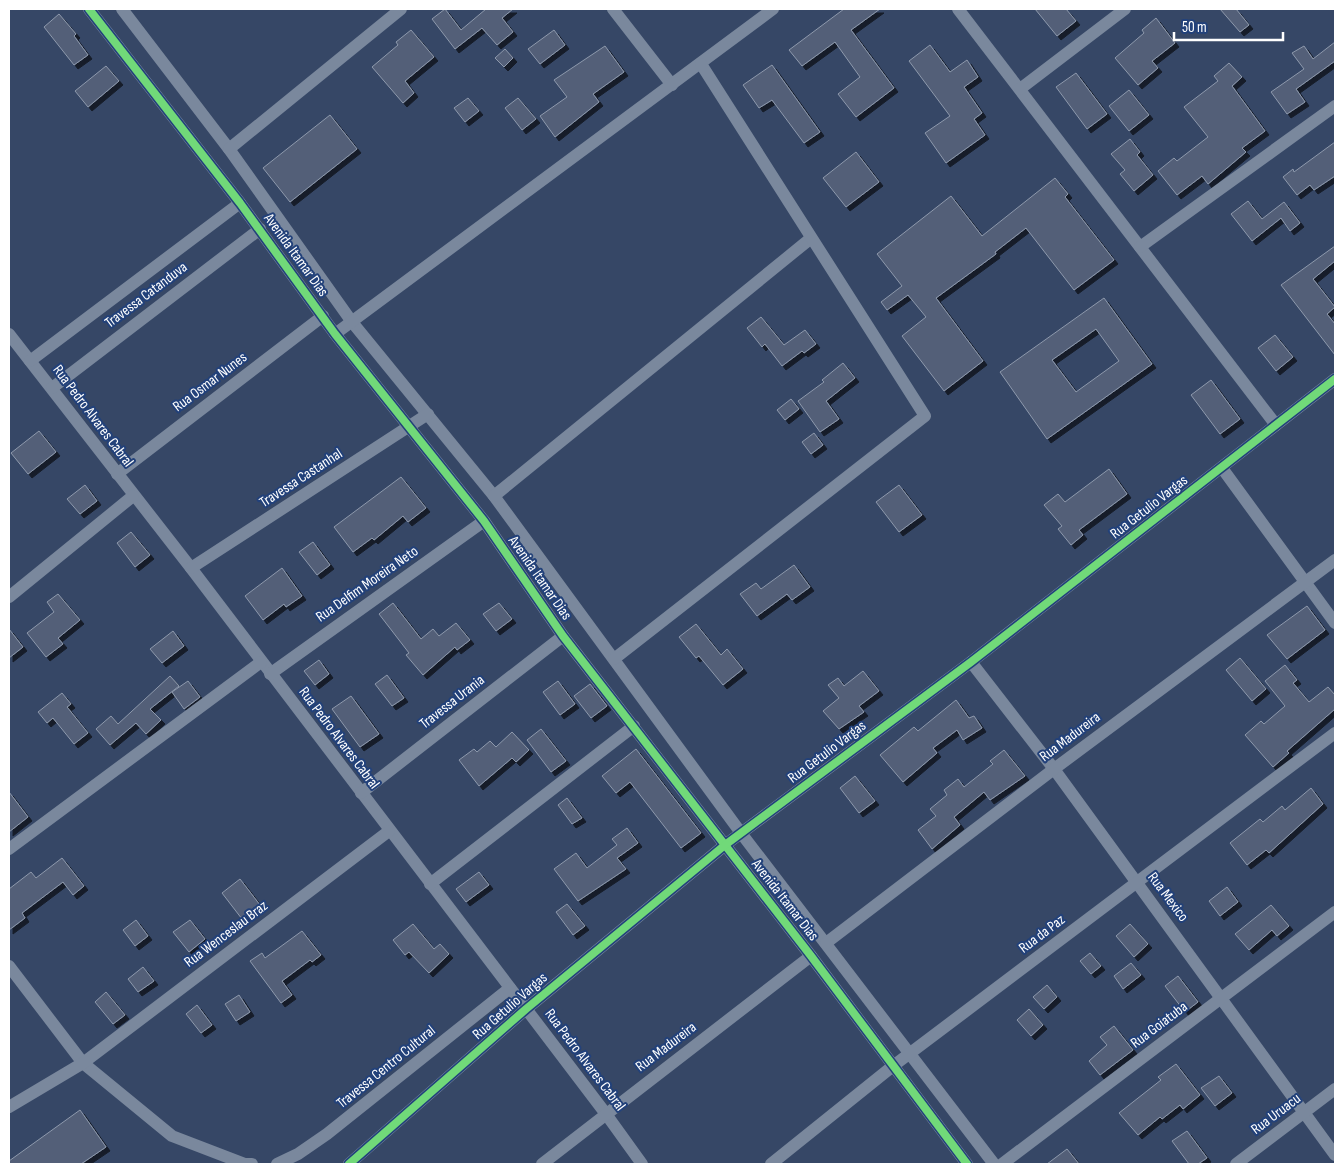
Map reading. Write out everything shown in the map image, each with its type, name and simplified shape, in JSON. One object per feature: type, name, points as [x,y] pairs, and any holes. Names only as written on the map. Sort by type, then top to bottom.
[{"type":"street","name":"Avenida Itamar Dias","points":[[89,9],[260,229],[335,334],[484,521],[563,636],[812,956],[967,1164]]},
{"type":"street","name":"Avenida Itamar Dias","points":[[122,9],[229,149],[352,322],[494,496],[741,833],[994,1164]]},
{"type":"street","points":[[229,149],[400,9]]},
{"type":"street","points":[[613,9],[672,86]]},
{"type":"street","points":[[335,334],[672,86],[773,9]]},
{"type":"street","points":[[958,9],[1276,425]]},
{"type":"street","points":[[1020,89],[1125,9]]},
{"type":"street","points":[[614,659],[925,416],[701,64]]},
{"type":"street","points":[[1140,247],[1335,106]]},
{"type":"street","points":[[30,361],[240,203]]},
{"type":"street","name":"Travessa Catanduva","points":[[52,388],[260,229]]},
{"type":"street","points":[[494,496],[810,238]]},
{"type":"street","name":"Rua Osmar Nunes","points":[[117,474],[323,316]]},
{"type":"street","name":"Rua Pedro Alvares Cabral","points":[[9,335],[191,568],[642,1164]]},
{"type":"street","name":"Rua Getulio Vargas","points":[[349,1164],[526,1009],[725,845],[971,662],[1335,378]]},
{"type":"street","name":"Travessa Castanhal","points":[[191,568],[428,414]]},
{"type":"street","points":[[1222,468],[1335,623]]},
{"type":"street","points":[[9,597],[133,496]]},
{"type":"street","name":"Rua Delfim Moreira Neto","points":[[270,674],[484,521]]},
{"type":"street","name":"Rua Madureira","points":[[826,943],[1054,769],[1335,560]]},
{"type":"street","name":"Travessa Urania","points":[[361,793],[563,636]]},
{"type":"street","points":[[9,849],[261,662]]},
{"type":"street","name":"Rua Mexico","points":[[971,662],[1054,769],[1223,998],[1335,1155]]},
{"type":"street","points":[[430,884],[634,726]]},
{"type":"street","name":"Rua da Paz","points":[[771,1164],[893,1066],[1335,733]]},
{"type":"street","name":"Rua Wenceslau Braz","points":[[9,1107],[83,1063],[389,830]]},
{"type":"street","name":"Rua Goiatuba","points":[[1002,1164],[1335,912]]},
{"type":"street","name":"Rua Madureira","points":[[542,1164],[812,956]]},
{"type":"street","points":[[9,966],[83,1063],[172,1136],[244,1164],[252,1164]]},
{"type":"street","name":"Travessa Centro Cultural","points":[[277,1164],[298,1154],[327,1134],[510,988]]},
{"type":"street","name":"Rua Uruacu","points":[[1236,1164],[1335,1089]]},
{"type":"building","points":[[445,9],[461,30],[486,9],[513,9],[502,18],[513,32],[497,45],[482,28],[455,49],[432,19]]},
{"type":"building","points":[[844,9],[880,9],[851,30],[894,88],[856,117],[838,94],[860,77],[835,42],[802,66],[789,50]]},
{"type":"building","points":[[1035,9],[1066,9],[1076,21],[1057,36]]},
{"type":"building","points":[[1220,9],[1236,9],[1249,25],[1240,32]]},
{"type":"building","points":[[59,14],[76,34],[74,36],[88,55],[74,65],[44,27]]},
{"type":"building","points":[[1156,18],[1175,43],[1152,61],[1158,68],[1138,85],[1115,58],[1144,33],[1142,30]]},
{"type":"building","points":[[411,30],[434,57],[405,81],[414,93],[403,103],[372,67],[398,45],[396,42]]},
{"type":"building","points":[[554,30],[565,45],[540,64],[528,49]]},
{"type":"building","points":[[1335,42],[1335,61],[1296,89],[1305,102],[1287,114],[1271,92],[1304,69],[1292,53],[1304,46],[1313,59]]},
{"type":"building","points":[[930,45],[950,72],[967,60],[978,77],[964,87],[982,113],[974,119],[985,135],[946,163],[925,133],[950,116],[909,61]]},
{"type":"building","points":[[605,46],[624,72],[593,94],[599,102],[555,137],[540,116],[567,97],[554,80]]},
{"type":"building","points":[[505,49],[513,58],[504,67],[495,58]]},
{"type":"building","points":[[1229,63],[1242,77],[1232,86],[1265,131],[1242,148],[1246,152],[1208,184],[1202,176],[1177,195],[1158,171],[1174,158],[1177,161],[1208,137],[1184,107],[1218,81],[1214,76]]},
{"type":"building","points":[[772,65],[820,132],[804,143],[772,100],[759,108],[743,85]]},
{"type":"building","points":[[106,66],[119,81],[88,107],[75,91]]},
{"type":"building","points":[[1076,73],[1107,114],[1087,129],[1056,87]]},
{"type":"building","points":[[1129,90],[1149,115],[1129,131],[1109,106]]},
{"type":"building","points":[[468,98],[479,111],[465,122],[454,108]]},
{"type":"building","points":[[518,98],[536,119],[522,130],[505,108]]},
{"type":"building","points":[[330,115],[357,149],[290,202],[263,168]]},
{"type":"building","points":[[1130,139],[1140,152],[1137,155],[1153,175],[1134,191],[1120,174],[1125,170],[1111,154]]},
{"type":"building","points":[[1335,142],[1335,176],[1314,190],[1310,185],[1297,195],[1283,177],[1293,169],[1294,172]]},
{"type":"building","points":[[856,152],[879,182],[846,207],[823,178]]},
{"type":"building","points":[[1055,178],[1068,194],[1065,197],[1114,260],[1074,290],[1026,228],[995,252],[996,254],[936,298],[983,361],[944,391],[902,336],[926,317],[908,295],[887,310],[881,302],[902,286],[877,254],[951,196],[982,236]]},
{"type":"building","points":[[1248,201],[1262,219],[1284,202],[1300,223],[1290,231],[1281,218],[1252,241],[1231,214]]},
{"type":"building","points":[[1335,246],[1335,261],[1313,279],[1335,307],[1327,314],[1335,324],[1335,355],[1281,285]]},
{"type":"building","points":[[1104,298],[1152,364],[1047,439],[1000,372]],"holes":[[[1096,329],[1119,361],[1076,392],[1052,360]]]},
{"type":"building","points":[[761,317],[784,345],[805,330],[816,344],[804,353],[802,351],[782,366],[765,344],[762,347],[747,328]]},
{"type":"building","points":[[1275,335],[1293,357],[1276,371],[1258,348]]},
{"type":"building","points":[[843,363],[855,378],[826,401],[839,419],[820,432],[798,401],[824,382],[822,380]]},
{"type":"building","points":[[1211,380],[1240,419],[1220,434],[1191,395]]},
{"type":"building","points":[[791,399],[799,409],[785,420],[777,410]]},
{"type":"building","points":[[39,431],[56,452],[28,474],[11,453]]},
{"type":"building","points":[[814,433],[823,445],[811,454],[802,442]]},
{"type":"building","points":[[1109,469],[1127,494],[1079,530],[1083,535],[1071,545],[1058,529],[1062,526],[1044,505],[1058,494],[1065,502]]},
{"type":"building","points":[[401,477],[426,508],[408,522],[403,516],[374,540],[372,538],[353,552],[334,527]]},
{"type":"building","points":[[85,485],[97,501],[80,514],[67,499]]},
{"type":"building","points":[[899,485],[922,515],[899,532],[876,502]]},
{"type":"building","points":[[131,532],[150,555],[135,567],[117,543]]},
{"type":"building","points":[[313,542],[330,565],[317,575],[299,552]]},
{"type":"building","points":[[794,565],[810,587],[792,600],[787,594],[757,616],[740,594],[756,583],[761,589]]},
{"type":"building","points":[[282,568],[302,596],[286,607],[284,604],[263,620],[245,596]]},
{"type":"building","points":[[58,594],[80,620],[58,638],[63,644],[46,657],[27,633],[54,612],[47,602]]},
{"type":"building","points":[[393,603],[421,639],[433,629],[439,636],[456,623],[470,640],[457,650],[455,647],[423,675],[406,655],[409,653],[379,614]]},
{"type":"building","points":[[499,603],[512,619],[496,631],[483,614]]},
{"type":"building","points":[[1307,606],[1325,630],[1287,659],[1267,635]]},
{"type":"building","points":[[696,624],[721,655],[727,649],[743,669],[723,685],[699,656],[696,658],[679,637]]},
{"type":"building","points":[[9,629],[23,647],[9,658]]},
{"type":"building","points":[[173,631],[184,646],[162,663],[150,649]]},
{"type":"building","points":[[1240,658],[1266,689],[1252,701],[1226,670]]},
{"type":"building","points":[[319,660],[329,674],[315,685],[304,671]]},
{"type":"building","points":[[1285,665],[1297,680],[1293,683],[1309,702],[1328,687],[1335,695],[1335,709],[1287,751],[1289,753],[1273,767],[1245,735],[1261,721],[1264,724],[1285,706],[1265,681]]},
{"type":"building","points":[[863,671],[879,691],[859,706],[864,712],[839,729],[823,711],[839,698],[828,685],[838,678],[844,686]]},
{"type":"building","points":[[387,675],[404,698],[392,706],[375,684]]},
{"type":"building","points":[[170,676],[179,686],[150,709],[161,720],[146,734],[136,723],[110,745],[96,729],[111,716],[118,724]]},
{"type":"building","points":[[188,681],[200,697],[184,709],[172,692]]},
{"type":"building","points":[[558,681],[575,704],[560,715],[543,692]]},
{"type":"building","points":[[590,684],[607,706],[591,718],[574,696]]},
{"type":"building","points":[[62,693],[71,704],[67,707],[88,733],[74,744],[53,718],[47,723],[38,712]]},
{"type":"building","points":[[351,696],[379,734],[360,747],[332,709]]},
{"type":"building","points":[[956,700],[969,718],[974,716],[982,728],[963,740],[957,730],[933,748],[937,753],[903,782],[880,755],[914,727],[918,731]]},
{"type":"building","points":[[541,729],[566,761],[551,772],[527,740]]},
{"type":"building","points":[[512,732],[529,750],[516,762],[512,758],[479,786],[459,760],[474,749],[477,752],[490,741],[496,747]]},
{"type":"building","points":[[636,749],[701,833],[681,848],[630,782],[616,793],[602,776]]},
{"type":"building","points":[[1004,750],[1025,776],[990,800],[984,792],[954,817],[960,825],[932,849],[918,830],[936,816],[930,809],[947,795],[944,790],[958,779],[964,787],[993,764],[990,761]]},
{"type":"building","points":[[855,776],[875,801],[859,813],[840,788]]},
{"type":"building","points":[[1311,788],[1323,804],[1269,853],[1266,850],[1247,865],[1230,843],[1260,819],[1263,822],[1282,806],[1285,810]]},
{"type":"building","points":[[9,792],[28,817],[9,832]]},
{"type":"building","points":[[567,798],[582,818],[572,824],[558,805]]},
{"type":"building","points":[[627,828],[638,843],[617,858],[626,869],[578,901],[554,869],[576,853],[587,868],[617,845],[612,839]]},
{"type":"building","points":[[62,858],[84,886],[73,895],[63,882],[22,913],[25,918],[9,930],[9,889],[31,872],[36,878]]},
{"type":"building","points":[[479,872],[489,885],[466,902],[456,889]]},
{"type":"building","points":[[240,879],[260,905],[242,919],[222,893]]},
{"type":"building","points":[[1227,887],[1238,902],[1220,916],[1209,901]]},
{"type":"building","points":[[567,904],[585,926],[573,935],[556,912]]},
{"type":"building","points":[[1271,905],[1289,926],[1277,936],[1272,930],[1249,950],[1235,934]]},
{"type":"building","points":[[136,920],[148,936],[135,946],[123,930]]},
{"type":"building","points":[[190,920],[205,939],[189,952],[173,932]]},
{"type":"building","points":[[413,924],[434,949],[440,944],[449,954],[429,973],[409,952],[405,955],[393,940]]},
{"type":"building","points":[[1130,924],[1148,944],[1134,957],[1116,936]]},
{"type":"building","points":[[302,931],[321,955],[312,962],[310,960],[282,981],[292,995],[281,1003],[250,961],[262,953],[265,958]]},
{"type":"building","points":[[1090,953],[1101,966],[1091,974],[1080,961]]},
{"type":"building","points":[[1131,963],[1141,975],[1123,989],[1114,976]]},
{"type":"building","points":[[143,967],[154,981],[138,992],[128,979]]},
{"type":"building","points":[[1178,976],[1198,1002],[1185,1012],[1165,986]]},
{"type":"building","points":[[1047,985],[1057,997],[1044,1009],[1033,997]]},
{"type":"building","points":[[106,992],[125,1015],[113,1024],[95,1002]]},
{"type":"building","points":[[239,995],[250,1012],[236,1021],[225,1004]]},
{"type":"building","points":[[197,1005],[212,1025],[201,1033],[186,1014]]},
{"type":"building","points":[[1029,1009],[1043,1025],[1031,1036],[1017,1020]]},
{"type":"building","points":[[1114,1026],[1133,1050],[1100,1075],[1089,1061],[1107,1045],[1100,1037]]},
{"type":"building","points":[[1176,1064],[1200,1095],[1183,1109],[1180,1105],[1162,1119],[1160,1117],[1138,1135],[1119,1113],[1161,1080],[1158,1077]]},
{"type":"building","points":[[1219,1076],[1232,1093],[1215,1106],[1201,1088]]},
{"type":"building","points":[[80,1110],[106,1147],[81,1164],[9,1164],[9,1161]]},
{"type":"building","points":[[1187,1131],[1207,1158],[1198,1164],[1189,1164],[1172,1141]]},
{"type":"building","points":[[1067,1149],[1079,1164],[1047,1164]]},
{"type":"cycle path","points":[[89,9],[240,203],[335,334],[484,521],[563,636],[811,956],[967,1164]]},
{"type":"cycle path","points":[[349,1164],[526,1009],[725,845],[971,662],[1335,379]]}]
